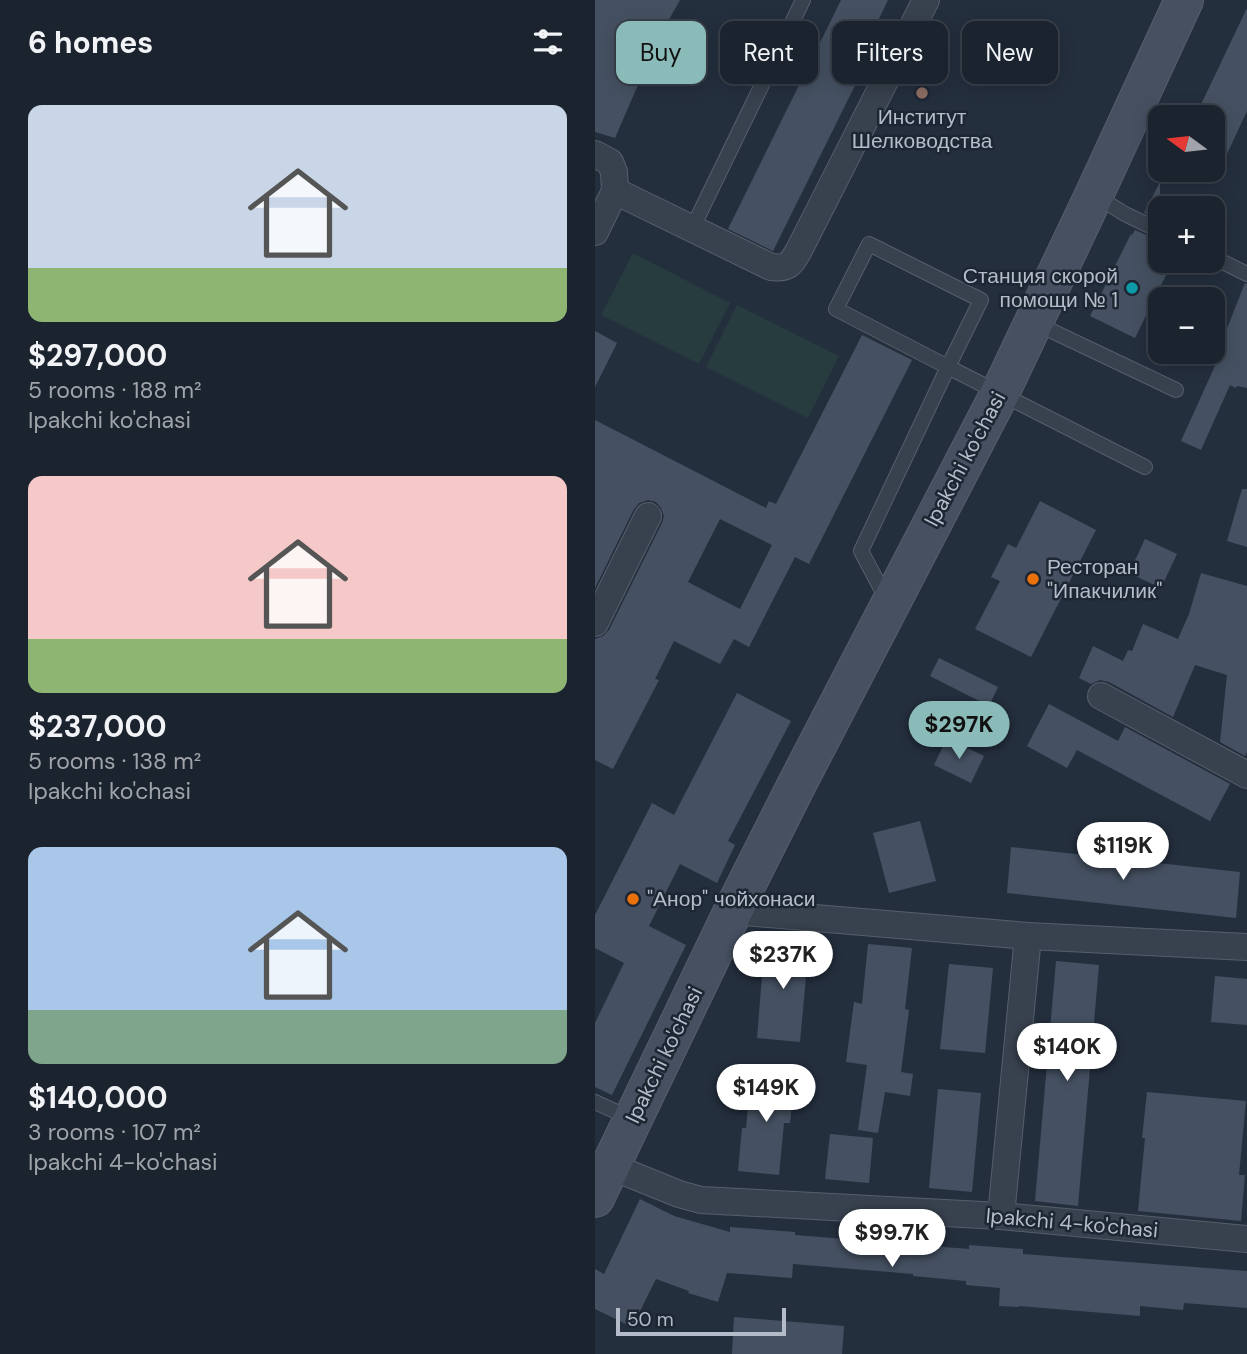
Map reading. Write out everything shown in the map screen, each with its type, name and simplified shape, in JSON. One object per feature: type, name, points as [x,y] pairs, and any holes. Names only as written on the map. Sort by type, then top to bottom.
[{"type":"main road","name":"Ipakchi ko'chasi","points":[[603,1182],[733,911],[1000,393],[1184,0]]},
{"type":"street","points":[[615,191],[771,267],[781,268],[790,264],[926,0]]},
{"type":"street","points":[[595,154],[610,162],[614,172],[615,191],[595,232]]},
{"type":"street","points":[[595,623],[648,516]]},
{"type":"street","points":[[1101,696],[1247,775]]},
{"type":"street","points":[[733,911],[1028,936],[1247,947]]},
{"type":"street","points":[[1001,1216],[1028,936]]},
{"type":"street","name":"Ipakchi 4-ko'chasi","points":[[603,1182],[701,1200],[1001,1216],[1247,1239]]},
{"type":"lane","points":[[692,229],[803,0]]},
{"type":"lane","points":[[1094,195],[1148,226]]},
{"type":"lane","points":[[889,604],[861,551],[948,367],[981,300],[870,244],[836,309],[948,367],[1145,467]]},
{"type":"lane","points":[[1225,263],[1247,274]]},
{"type":"lane","points":[[1034,323],[1176,390]]},
{"type":"lane","points":[[595,1102],[633,1120]]},
{"type":"green space","points":[[633,253],[730,303],[699,364],[601,315]]},
{"type":"green space","points":[[737,305],[839,356],[808,418],[706,367]]},
{"type":"building","points":[[595,0],[680,0],[668,21],[616,21],[616,84],[638,84],[615,138],[595,132]]},
{"type":"building","points":[[841,0],[888,0],[878,21],[832,21],[832,84],[856,84],[773,251],[728,229],[800,84],[818,84],[818,47]]},
{"type":"building","points":[[1247,8],[1247,111],[1225,158],[1225,105],[1201,105]]},
{"type":"building","points":[[1160,182],[1160,196],[1153,196]]},
{"type":"building","name":"Станция скорой помощи № 1","points":[[1135,230],[1148,236],[1148,273],[1167,273],[1160,287],[1148,287],[1148,312],[1135,338],[1090,316]]},
{"type":"building","points":[[1245,283],[1247,388],[1230,385],[1201,450],[1181,441],[1216,364],[1225,364],[1225,333]]},
{"type":"building","points":[[595,331],[617,343],[595,387]]},
{"type":"building","points":[[862,335],[912,360],[809,564],[795,557],[749,647],[734,639],[720,664],[674,641],[655,679],[659,680],[613,769],[595,760],[595,639],[609,630],[664,516],[656,502],[648,500],[639,503],[595,588],[595,420],[766,508],[769,501],[776,504]],"holes":[[[720,519],[772,545],[740,609],[688,582]]]},
{"type":"building","points":[[1242,489],[1247,489],[1247,547],[1227,541]]},
{"type":"building","name":"Ресторан \"Ипакчилик\"","points":[[1040,501],[1096,530],[1031,657],[975,629],[1000,581],[991,577],[1008,544],[1016,548]]},
{"type":"building","points":[[1145,539],[1177,554],[1161,588],[1129,573]]},
{"type":"building","points":[[1201,573],[1247,586],[1245,756],[1220,742],[1227,675],[1195,665],[1173,717],[1109,682],[1100,680],[1091,684],[1079,678],[1093,646],[1123,661],[1128,650],[1132,651],[1143,624],[1178,639],[1189,614]]},
{"type":"building","points":[[939,658],[998,687],[989,706],[930,676]]},
{"type":"building","points":[[737,693],[791,721],[728,841],[735,845],[717,883],[680,864],[649,926],[686,945],[612,1095],[595,1087],[595,1023],[624,963],[595,948],[595,915],[652,803],[674,815]]},
{"type":"building","points":[[1049,704],[1118,741],[1125,727],[1230,784],[1210,821],[1077,750],[1067,768],[1027,746]]},
{"type":"building","points":[[947,738],[984,756],[971,783],[934,765]]},
{"type":"building","points":[[920,821],[936,881],[889,893],[873,833]]},
{"type":"building","points":[[1011,847],[1240,872],[1236,918],[1007,893]]},
{"type":"building","points":[[765,939],[809,944],[800,1042],[757,1038]]},
{"type":"building","points":[[868,944],[912,948],[905,1009],[909,1010],[901,1072],[913,1074],[910,1096],[885,1092],[878,1133],[858,1130],[867,1065],[846,1062],[854,1002],[862,1004]]},
{"type":"building","points":[[1056,961],[1099,965],[1078,1206],[1035,1201]]},
{"type":"building","points":[[949,964],[993,968],[985,1053],[940,1049]]},
{"type":"building","points":[[1215,976],[1247,979],[1247,1025],[1211,1022]]},
{"type":"building","points":[[751,1074],[795,1078],[790,1123],[784,1123],[779,1175],[738,1171],[742,1128],[746,1128]]},
{"type":"building","points":[[938,1089],[981,1093],[972,1192],[929,1188]]},
{"type":"building","points":[[1147,1092],[1246,1101],[1239,1175],[1245,1175],[1241,1221],[1138,1211]]},
{"type":"building","points":[[830,1134],[873,1138],[869,1183],[825,1179]]},
{"type":"building","points":[[640,1199],[674,1216],[730,1232],[730,1227],[969,1249],[969,1245],[1023,1249],[1023,1254],[1247,1271],[1247,1308],[1184,1303],[1183,1310],[1140,1306],[1140,1316],[999,1306],[1000,1288],[966,1285],[966,1281],[793,1264],[792,1278],[727,1273],[718,1302],[656,1279],[632,1327],[595,1309],[595,1269],[604,1274]]},
{"type":"building","points":[[734,1317],[844,1326],[842,1354],[732,1354]]},
{"type":"place","name":"Институт Шелководства","points":[[922,93]]},
{"type":"place","name":"Станция скорой помощи № 1","points":[[1132,288]]},
{"type":"place","name":"Ресторан \"Ипакчилик\"","points":[[1033,579]]},
{"type":"place","name":"\"Анор\" чойхонаси","points":[[633,899]]}]
